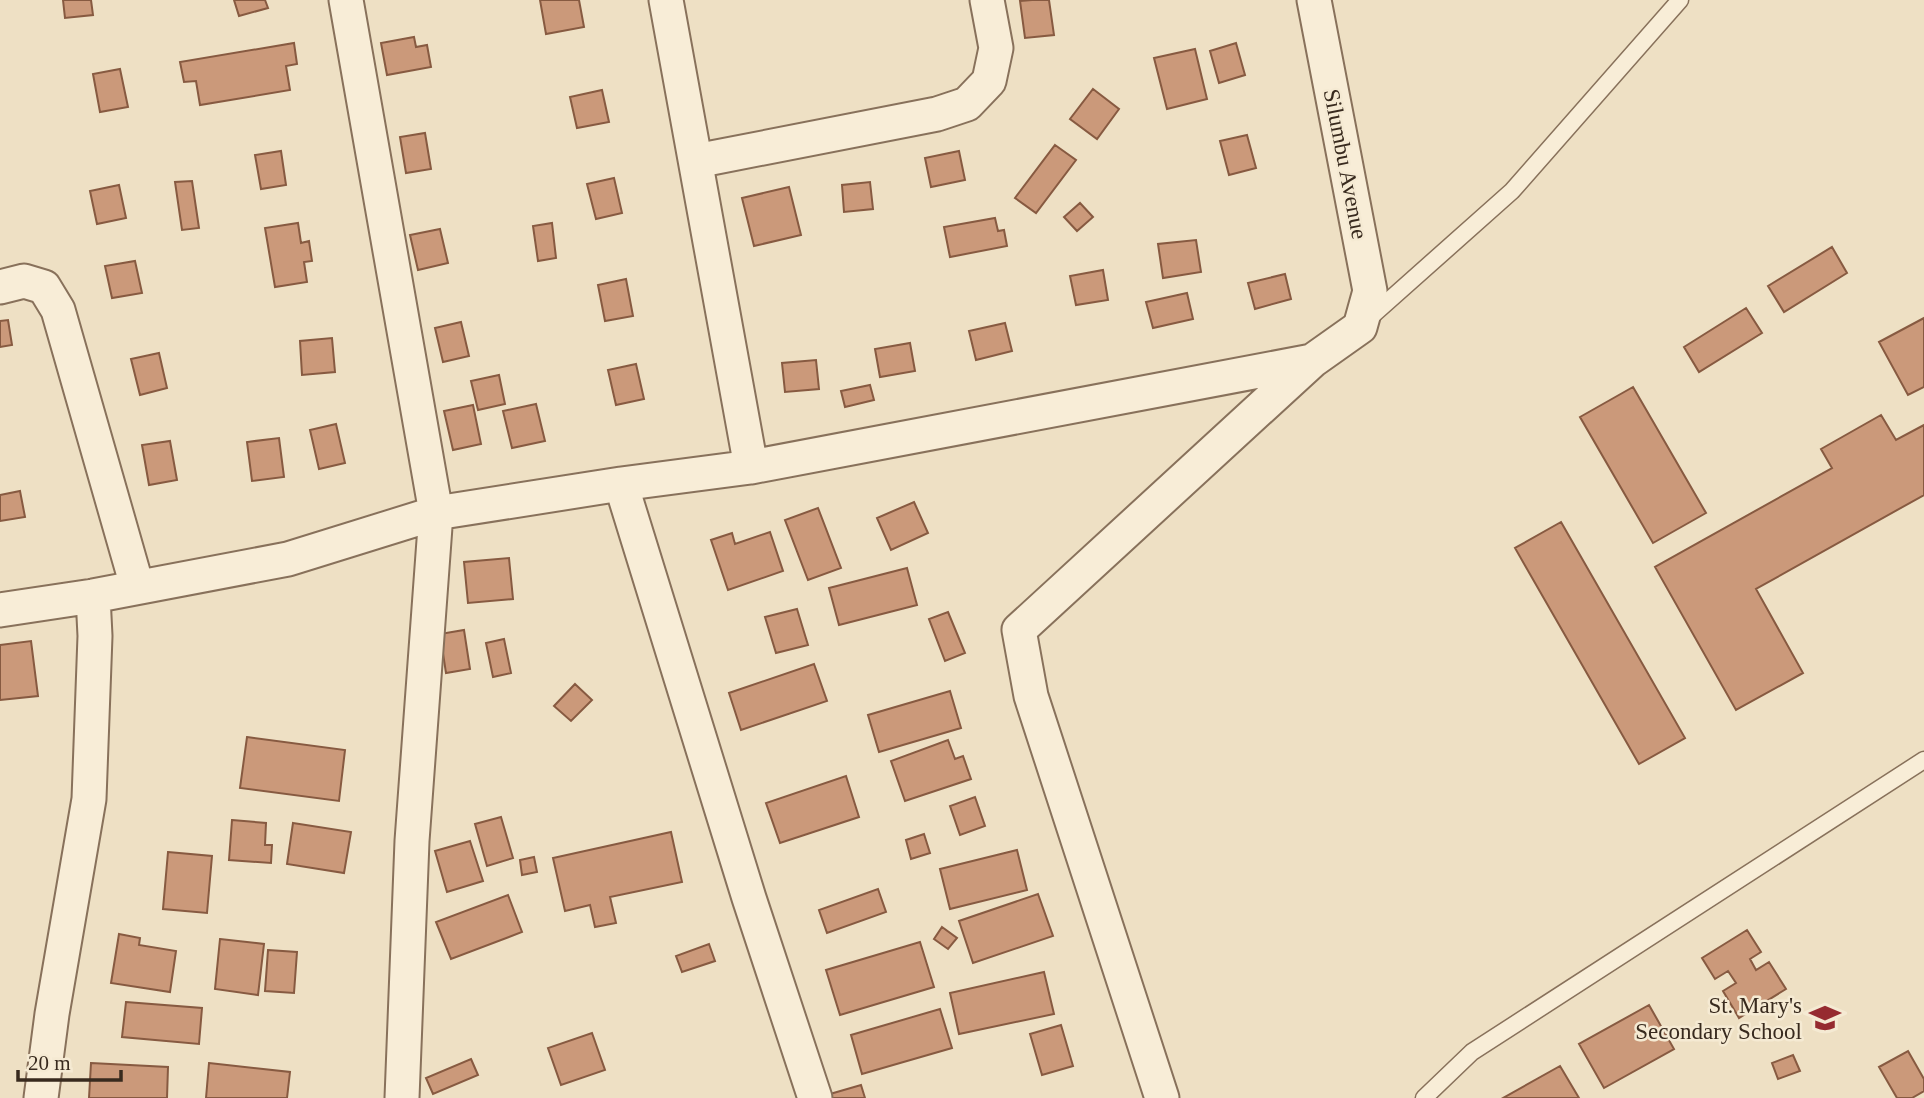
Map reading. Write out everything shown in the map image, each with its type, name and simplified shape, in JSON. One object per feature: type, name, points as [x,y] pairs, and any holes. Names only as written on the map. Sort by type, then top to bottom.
[{"type":"street","points":[[346,0],[436,513],[412,841],[402,1098]]},
{"type":"street","points":[[666,0],[751,467]]},
{"type":"street","points":[[696,160],[937,114],[967,104],[989,81],[996,48],[987,0]]},
{"type":"street","name":"Silumbu Avenue","points":[[1314,0],[1370,291],[1360,327]]},
{"type":"street","points":[[0,287],[24,281],[44,287],[58,310],[137,586]]},
{"type":"street","points":[[1162,1098],[1031,696],[1018,630],[1311,360],[1360,327]]},
{"type":"street","points":[[0,610],[93,596],[288,559],[436,513],[751,467],[1311,360]]},
{"type":"street","points":[[621,484],[749,898],[815,1098]]},
{"type":"street","points":[[41,1098],[52,1014],[89,799],[95,636],[93,596]]},
{"type":"lane","points":[[1360,327],[1512,191],[1680,0]]},
{"type":"lane","points":[[1424,1098],[1472,1052],[1924,760]]},
{"type":"building","points":[[63,0],[91,0],[93,15],[65,18]]},
{"type":"building","points":[[234,0],[265,0],[268,8],[239,16]]},
{"type":"building","points":[[540,0],[579,0],[584,27],[546,34]]},
{"type":"building","points":[[1049,0],[1054,35],[1025,38],[1020,1]]},
{"type":"building","points":[[414,37],[416,47],[427,45],[431,67],[387,75],[381,43]]},
{"type":"building","points":[[294,43],[297,64],[286,66],[290,90],[200,105],[196,81],[184,82],[180,62]]},
{"type":"building","points":[[1236,43],[1245,75],[1219,83],[1210,51]]},
{"type":"building","points":[[1195,49],[1207,99],[1167,109],[1154,58]]},
{"type":"building","points":[[120,69],[128,107],[100,112],[93,74]]},
{"type":"building","points":[[1093,89],[1119,109],[1097,139],[1070,119]]},
{"type":"building","points":[[602,90],[609,122],[577,128],[570,97]]},
{"type":"building","points":[[425,133],[431,169],[406,173],[400,137]]},
{"type":"building","points":[[1247,135],[1256,168],[1229,175],[1220,141]]},
{"type":"building","points":[[1055,145],[1076,160],[1036,213],[1015,198]]},
{"type":"building","points":[[281,151],[286,185],[261,189],[255,155]]},
{"type":"building","points":[[959,151],[965,180],[931,187],[925,158]]},
{"type":"building","points":[[614,178],[622,213],[596,219],[587,184]]},
{"type":"building","points":[[192,181],[199,228],[182,230],[175,182]]},
{"type":"building","points":[[870,182],[873,209],[844,212],[842,185]]},
{"type":"building","points":[[119,185],[126,218],[97,224],[90,191]]},
{"type":"building","points":[[789,187],[801,235],[754,246],[742,198]]},
{"type":"building","points":[[1080,203],[1093,217],[1077,231],[1064,217]]},
{"type":"building","points":[[995,218],[998,231],[1004,230],[1007,246],[950,257],[944,227]]},
{"type":"building","points":[[298,223],[301,243],[309,241],[312,261],[304,262],[307,282],[275,287],[265,228]]},
{"type":"building","points":[[552,223],[556,258],[538,261],[533,226]]},
{"type":"building","points":[[440,229],[448,263],[418,270],[410,235]]},
{"type":"building","points":[[1196,240],[1201,272],[1163,278],[1158,244]]},
{"type":"building","points":[[1832,247],[1847,273],[1784,312],[1768,286]]},
{"type":"building","points":[[135,261],[142,293],[112,298],[105,266]]},
{"type":"building","points":[[1103,270],[1108,300],[1076,305],[1070,276]]},
{"type":"building","points":[[1285,274],[1291,299],[1255,309],[1248,283]]},
{"type":"building","points":[[626,279],[633,316],[605,321],[598,285]]},
{"type":"building","points":[[1187,293],[1193,319],[1153,328],[1146,302]]},
{"type":"building","points":[[1746,308],[1762,333],[1699,372],[1684,347]]},
{"type":"building","points":[[1924,318],[1924,387],[1908,395],[1879,342]]},
{"type":"building","points":[[8,320],[12,345],[0,347],[0,321]]},
{"type":"building","points":[[461,322],[469,356],[443,362],[435,328]]},
{"type":"building","points":[[1005,323],[1012,351],[976,360],[969,331]]},
{"type":"building","points":[[332,338],[335,372],[302,375],[300,341]]},
{"type":"building","points":[[910,343],[915,371],[880,377],[875,349]]},
{"type":"building","points":[[159,353],[167,388],[140,395],[131,359]]},
{"type":"building","points":[[816,360],[819,389],[785,392],[782,363]]},
{"type":"building","points":[[636,364],[644,399],[616,405],[608,370]]},
{"type":"building","points":[[499,375],[505,404],[478,410],[471,381]]},
{"type":"building","points":[[870,385],[874,400],[845,407],[841,391]]},
{"type":"building","points":[[1633,387],[1706,513],[1653,543],[1580,417]]},
{"type":"building","points":[[536,404],[545,441],[512,448],[503,411]]},
{"type":"building","points":[[473,405],[481,444],[453,450],[444,411]]},
{"type":"building","points":[[1881,415],[1896,440],[1924,425],[1924,495],[1756,589],[1803,673],[1736,710],[1655,567],[1832,468],[1821,449]]},
{"type":"building","points":[[336,424],[345,463],[319,469],[310,430]]},
{"type":"building","points":[[279,438],[284,477],[252,481],[247,442]]},
{"type":"building","points":[[170,441],[177,480],[149,485],[142,445]]},
{"type":"building","points":[[20,491],[25,517],[0,521],[0,495]]},
{"type":"building","points":[[914,502],[928,533],[891,550],[877,518]]},
{"type":"building","points":[[818,508],[841,568],[808,580],[785,520]]},
{"type":"building","points":[[1561,522],[1685,738],[1639,764],[1515,548]]},
{"type":"building","points":[[770,532],[783,571],[728,590],[711,540],[732,533],[735,544]]},
{"type":"building","points":[[509,558],[513,599],[468,603],[464,562]]},
{"type":"building","points":[[907,568],[917,605],[839,625],[829,588]]},
{"type":"building","points":[[797,609],[808,645],[776,653],[765,617]]},
{"type":"building","points":[[948,612],[965,653],[945,661],[929,619]]},
{"type":"building","points":[[464,630],[470,669],[446,673],[440,634]]},
{"type":"building","points":[[504,639],[511,673],[493,677],[486,643]]},
{"type":"building","points":[[31,641],[38,696],[0,700],[0,645]]},
{"type":"building","points":[[814,664],[827,701],[741,730],[729,693]]},
{"type":"building","points":[[575,684],[592,700],[571,721],[554,706]]},
{"type":"building","points":[[950,691],[961,728],[879,752],[868,715]]},
{"type":"building","points":[[247,737],[345,750],[339,801],[240,788]]},
{"type":"building","points":[[948,740],[955,759],[963,756],[971,779],[905,801],[891,761]]},
{"type":"building","points":[[846,776],[859,817],[780,843],[766,803]]},
{"type":"building","points":[[975,797],[985,826],[960,835],[950,806]]},
{"type":"building","points":[[501,817],[513,858],[487,866],[475,824]]},
{"type":"building","points":[[232,820],[266,823],[265,845],[272,845],[271,863],[229,860]]},
{"type":"building","points":[[293,823],[351,832],[344,873],[287,864]]},
{"type":"building","points":[[671,832],[682,882],[610,897],[616,923],[595,927],[590,905],[565,911],[553,858]]},
{"type":"building","points":[[924,834],[930,853],[911,859],[906,840]]},
{"type":"building","points":[[470,841],[483,881],[447,892],[435,851]]},
{"type":"building","points":[[1017,850],[1027,890],[950,909],[940,869]]},
{"type":"building","points":[[168,852],[212,856],[207,913],[163,909]]},
{"type":"building","points":[[534,857],[537,872],[522,875],[520,860]]},
{"type":"building","points":[[878,889],[886,912],[827,933],[819,910]]},
{"type":"building","points":[[1038,894],[1053,936],[973,963],[959,921]]},
{"type":"building","points":[[508,895],[522,932],[451,959],[436,922]]},
{"type":"building","points":[[942,927],[957,938],[948,949],[934,939]]},
{"type":"building","points":[[1747,930],[1761,952],[1750,959],[1756,970],[1769,962],[1786,989],[1739,1018],[1723,991],[1736,983],[1728,971],[1715,979],[1702,958]]},
{"type":"building","points":[[119,934],[140,938],[139,945],[176,951],[170,992],[111,983]]},
{"type":"building","points":[[220,939],[264,944],[258,995],[215,989]]},
{"type":"building","points":[[920,942],[934,987],[840,1015],[826,970]]},
{"type":"building","points":[[709,944],[715,961],[682,972],[676,956]]},
{"type":"building","points":[[268,950],[297,952],[294,993],[265,991]]},
{"type":"building","points":[[1044,972],[1054,1014],[959,1034],[950,993]]},
{"type":"building","points":[[126,1002],[202,1008],[199,1044],[122,1037]]},
{"type":"building","points":[[1649,1005],[1674,1049],[1604,1088],[1579,1044]]},
{"type":"building","points":[[940,1009],[952,1048],[862,1074],[851,1035]]},
{"type":"building","points":[[1061,1025],[1073,1066],[1042,1075],[1030,1034]]},
{"type":"building","points":[[592,1033],[605,1070],[561,1085],[548,1048]]},
{"type":"building","points":[[1908,1051],[1924,1079],[1924,1091],[1912,1098],[1897,1098],[1879,1067]]},
{"type":"building","points":[[1793,1055],[1800,1071],[1778,1079],[1772,1063]]},
{"type":"building","points":[[471,1059],[478,1075],[433,1094],[426,1078]]},
{"type":"building","points":[[91,1063],[168,1067],[167,1098],[89,1098]]},
{"type":"building","points":[[209,1063],[290,1072],[287,1098],[206,1098]]},
{"type":"building","points":[[1560,1066],[1579,1098],[1503,1098]]},
{"type":"building","points":[[861,1085],[865,1098],[831,1098],[830,1094]]},
{"type":"place","name":"St. Mary's Secondary School","points":[[1825,1018]]}]
